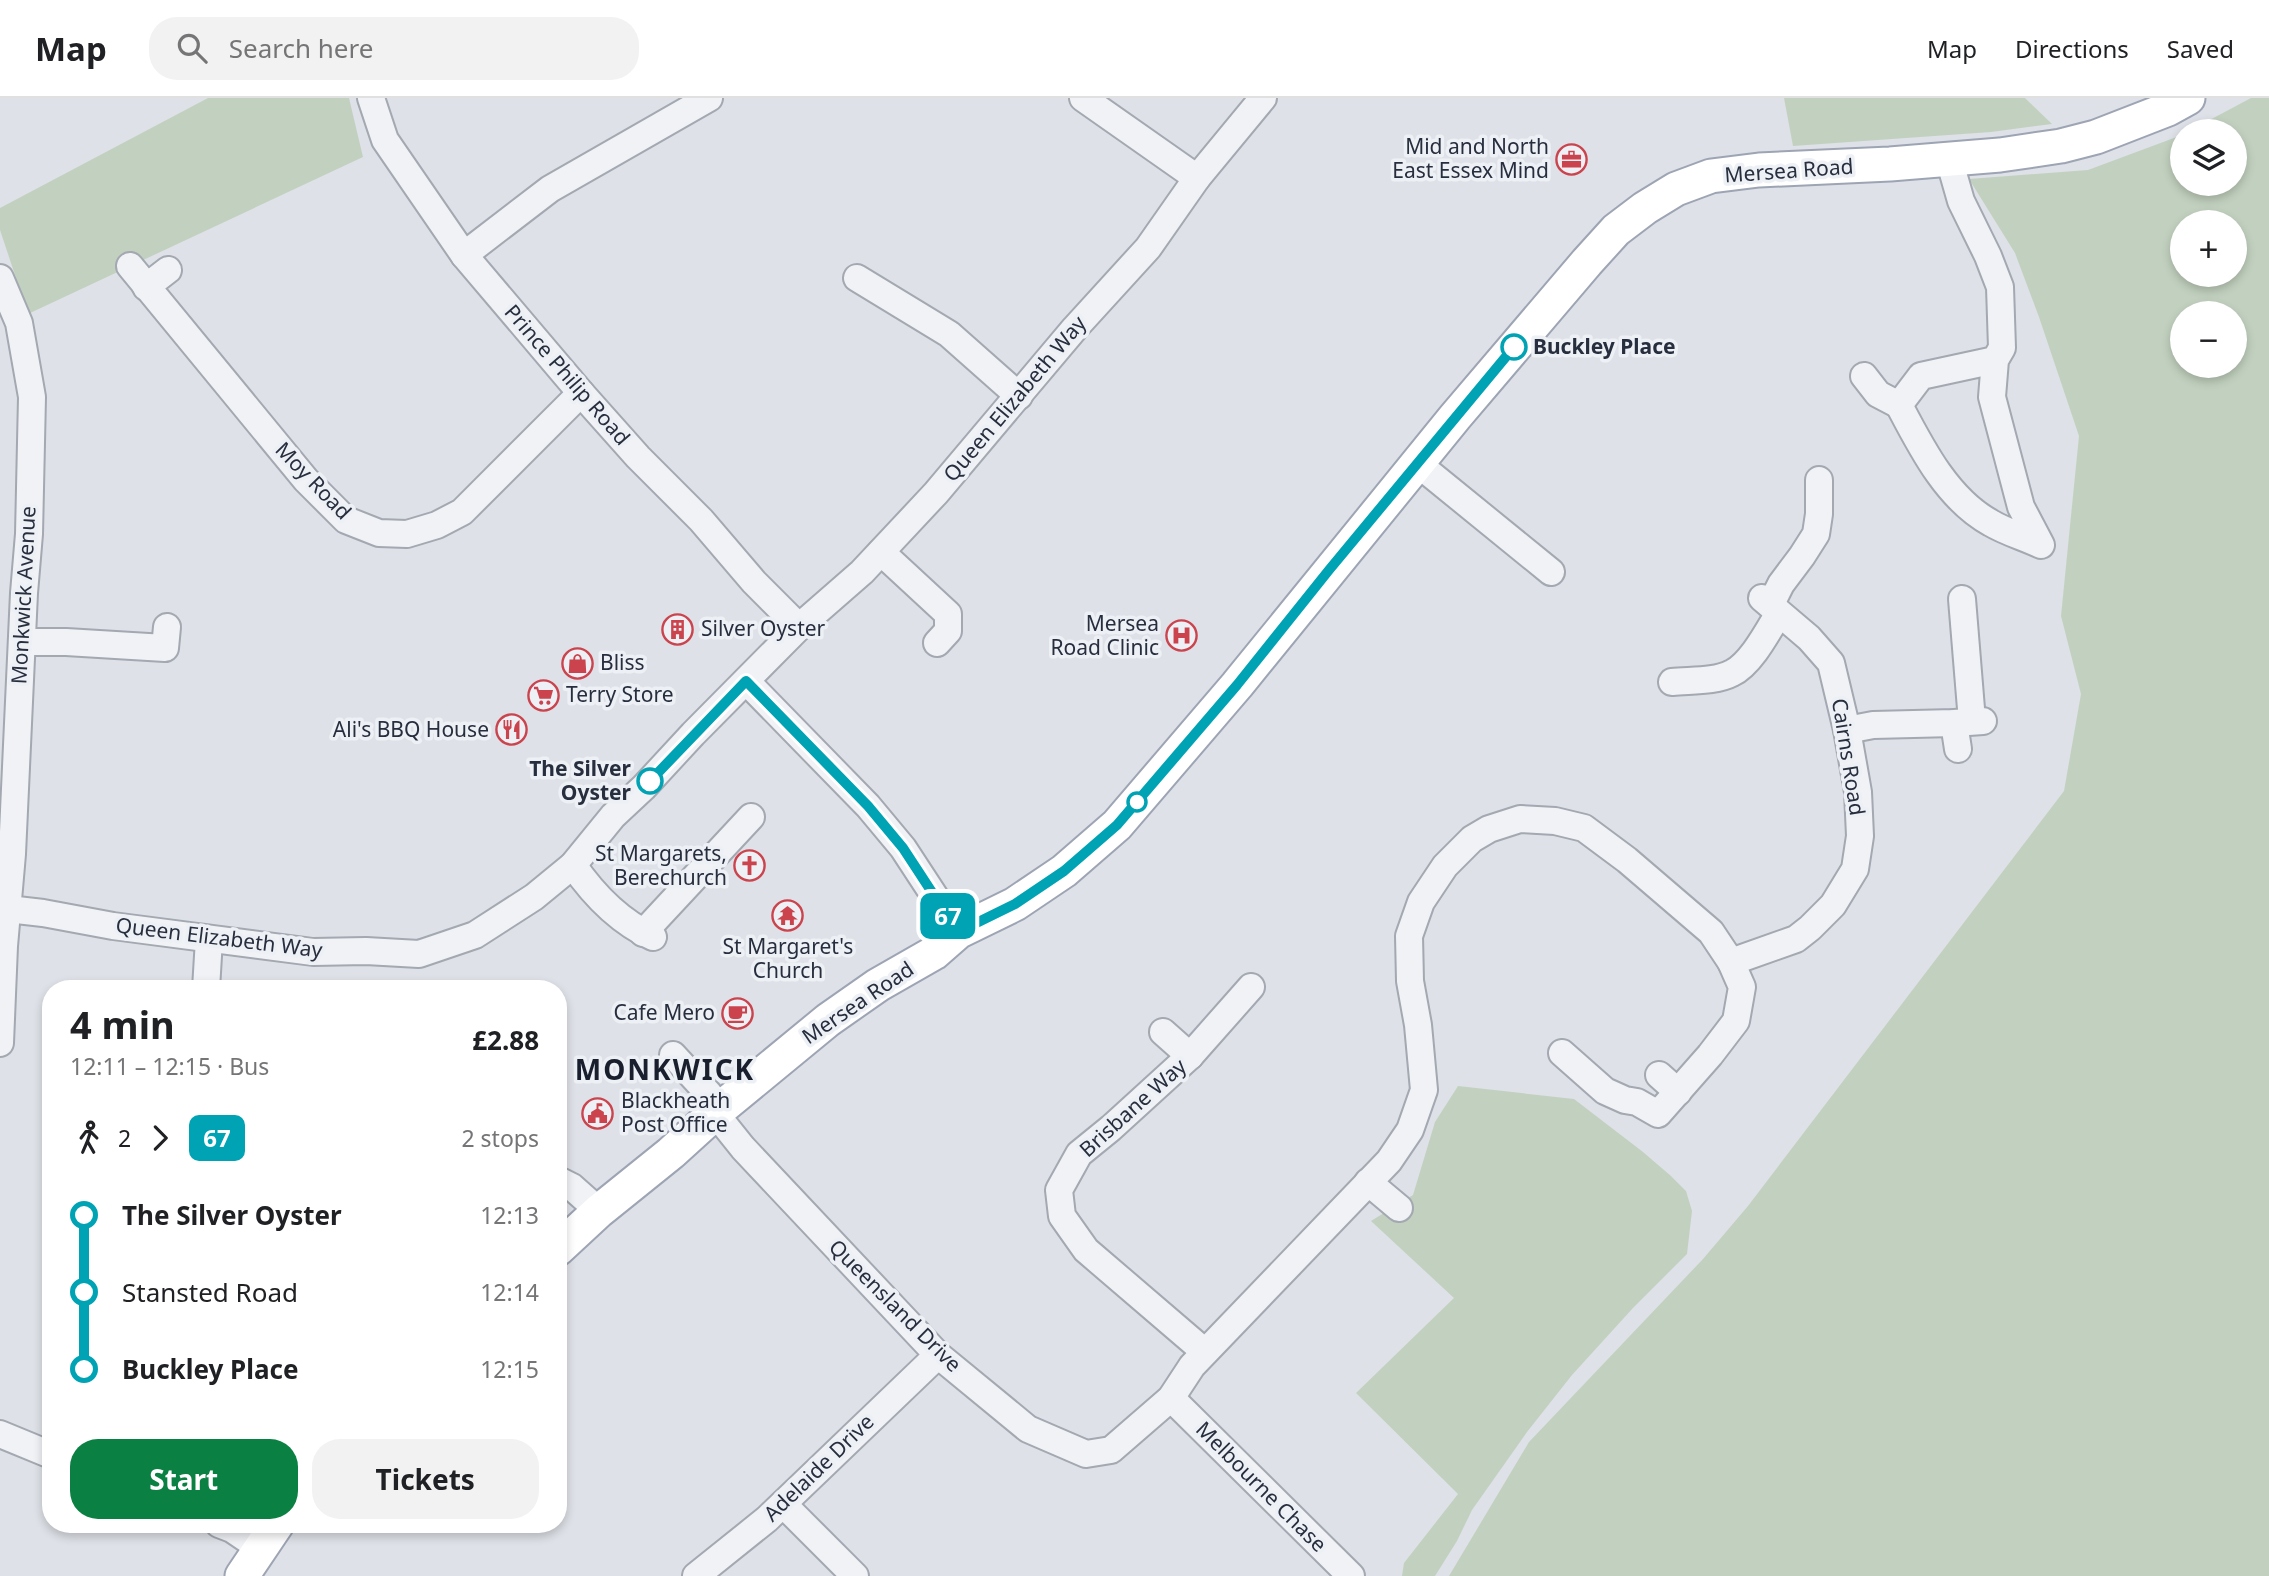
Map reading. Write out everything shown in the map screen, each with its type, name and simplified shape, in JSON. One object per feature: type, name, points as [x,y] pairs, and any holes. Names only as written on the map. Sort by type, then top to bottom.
[{"type":"main road","name":"Mersea Road","points":[[567,1240],[598,1211],[828,1020],[878,985],[934,953],[958,932],[1015,904],[1045,885],[1117,825],[1237,685],[1417,463],[1587,262],[1616,230],[1644,208],[1676,189],[1711,176],[1759,170],[1890,164],[2000,155],[2062,146],[2096,137],[2168,109],[2188,98]]},
{"type":"main road","points":[[242,1576],[269,1536]]},
{"type":"street","name":"Prince Philip Road","points":[[371,98],[385,140],[464,255],[638,457],[701,520],[754,582],[799,627]]},
{"type":"street","points":[[464,255],[550,189],[709,98]]},
{"type":"street","points":[[1083,98],[1197,178]]},
{"type":"street","name":"Queen Elizabeth Way","points":[[8,909],[113,926],[313,952],[419,954],[475,935],[534,897],[573,865],[613,816],[755,691],[799,627],[881,552],[1148,248],[1197,178],[1263,98]]},
{"type":"street","points":[[1864,376],[1878,394],[1899,405],[1920,446],[1959,499],[1989,523],[2040,544],[2021,507],[1992,397],[1995,360],[2002,348],[2000,287],[1961,201],[1949,159]]},
{"type":"street","name":"Moy Road","points":[[168,270],[138,276],[306,480],[346,520],[379,533],[407,534],[437,525],[462,512],[581,393]]},
{"type":"street","name":"Monkwick Avenue","points":[[0,278],[6,308],[19,323],[32,397],[29,534],[0,1043]]},
{"type":"street","points":[[857,278],[948,334],[1018,396]]},
{"type":"street","points":[[1899,405],[1921,376],[1995,360]]},
{"type":"street","points":[[1417,463],[1551,572]]},
{"type":"street","points":[[1672,682],[1730,675],[1741,668],[1753,652],[1781,584],[1816,534],[1819,481]]},
{"type":"street","points":[[881,552],[948,614],[948,631],[937,643]]},
{"type":"street","points":[[1847,730],[1873,725],[1967,728],[1962,599]]},
{"type":"street","name":"Cairns Road","points":[[1731,962],[1796,939],[1833,905],[1855,869],[1860,836],[1858,793],[1831,663],[1809,638],[1771,605]]},
{"type":"street","points":[[22,642],[165,648]]},
{"type":"street","points":[[755,691],[868,806],[903,848],[958,932]]},
{"type":"street","points":[[573,865],[587,887],[630,925],[648,935],[751,817]]},
{"type":"street","name":"Queensland Drive","points":[[673,1055],[709,1094],[715,1113],[743,1148],[938,1355],[1028,1429],[1086,1454],[1111,1450],[1171,1398],[1192,1366],[1389,1161],[1410,1130],[1424,1090],[1418,1025],[1410,981],[1409,936],[1421,902],[1445,866],[1472,839],[1489,829],[1520,818],[1555,821],[1584,828],[1627,860],[1711,932],[1731,962],[1742,988],[1736,1021],[1668,1084],[1658,1114],[1637,1102],[1605,1091],[1562,1053]]},
{"type":"street","points":[[207,980],[209,939]]},
{"type":"street","name":"Brisbane Way","points":[[1205,1352],[1086,1250],[1062,1216],[1059,1190],[1079,1154],[1111,1129],[1190,1056],[1251,987]]},
{"type":"street","points":[[1163,1032],[1190,1056]]},
{"type":"street","points":[[1368,1182],[1399,1208]]},
{"type":"street","points":[[567,1184],[598,1211]]},
{"type":"street","name":"Adelaide Drive","points":[[696,1576],[767,1519],[938,1355]]},
{"type":"street","name":"Melbourne Chase","points":[[1171,1398],[1351,1576]]},
{"type":"street","points":[[0,1434],[42,1451]]},
{"type":"street","points":[[783,1504],[855,1576]]},
{"type":"green space","points":[[208,98],[349,98],[363,157],[28,314],[0,230],[0,208]]},
{"type":"green space","points":[[1784,98],[2025,98],[2052,124],[1991,132],[1793,146]]},
{"type":"green space","points":[[2251,98],[2269,98],[2269,1576],[1449,1576],[1529,1442],[1703,1259],[1748,1206],[2064,791],[2081,694],[2061,616],[2079,436],[2015,253],[1969,179],[2088,170],[2170,139],[2170,196],[2247,196],[2247,119],[2212,119]]},
{"type":"green space","points":[[1458,1086],[1574,1099],[1671,1176],[1686,1191],[1692,1211],[1687,1254],[1572,1375],[1527,1432],[1472,1510],[1435,1576],[1402,1576],[1404,1563],[1458,1494],[1356,1393],[1454,1298],[1371,1221],[1413,1195],[1435,1122]]},
{"type":"bus line","name":"67","points":[[650,781],[746,681],[868,806],[903,848],[958,932],[1015,904],[1064,871],[1117,825],[1237,685],[1514,347]]},
{"type":"place","name":"Mid and North East Essex Mind","points":[[1572,159]]},
{"type":"place","name":"Buckley Place","points":[[1514,347]]},
{"type":"place","name":"Silver Oyster","points":[[678,629]]},
{"type":"place","name":"Mersea Road Clinic","points":[[1182,636]]},
{"type":"place","name":"Bliss","points":[[577,663]]},
{"type":"place","name":"Terry Store","points":[[543,695]]},
{"type":"place","name":"Ali's BBQ House","points":[[512,730]]},
{"type":"place","name":"The Silver Oyster","points":[[650,781]]},
{"type":"place","name":"St Margarets, Berechurch","points":[[750,866]]},
{"type":"place","name":"St Margaret's Church","points":[[788,915]]},
{"type":"place","name":"Cafe Mero","points":[[738,1013]]},
{"type":"place","name":"Blackheath Post Office","points":[[598,1113]]},
{"type":"district","name":"MONKWICK","points":[[665,1070]]}]
